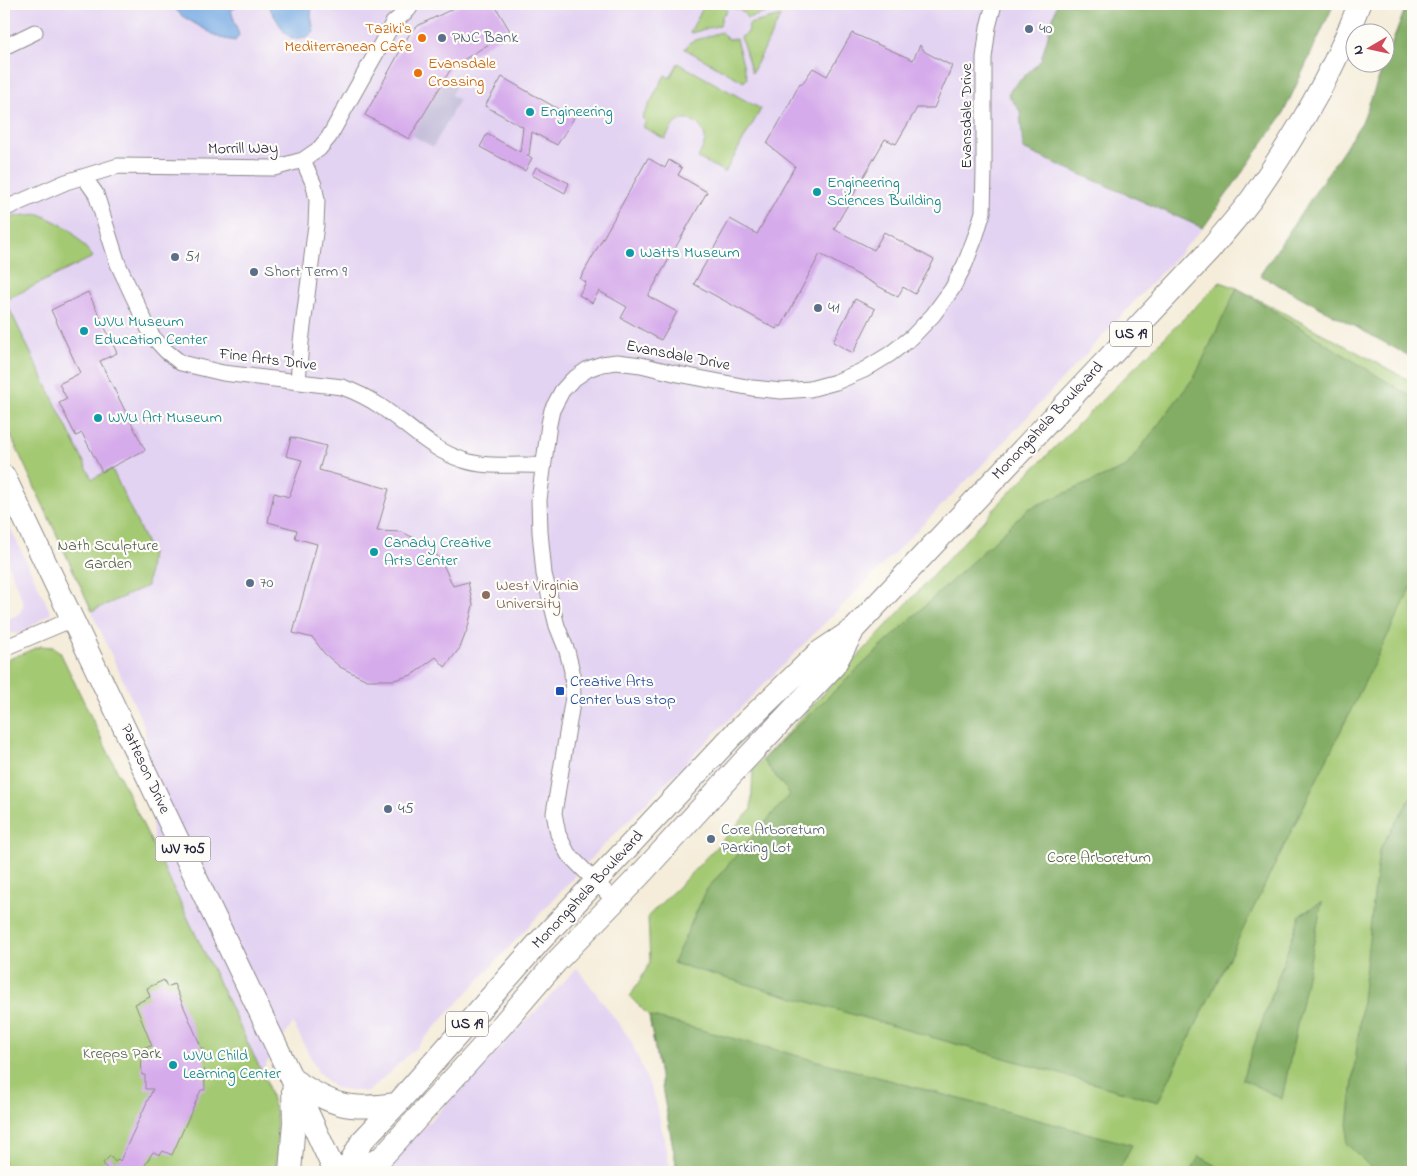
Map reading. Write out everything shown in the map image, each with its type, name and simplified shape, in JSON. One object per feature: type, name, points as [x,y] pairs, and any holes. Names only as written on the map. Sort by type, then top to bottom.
[{"type":"main road","name":"Monongahela Boulevard","points":[[345,1172],[362,1141],[397,1104],[539,942],[732,736],[818,652],[854,629],[1210,250],[1252,198],[1296,133],[1327,76],[1359,4]]},
{"type":"main road","name":"Patteson Drive","points":[[4,476],[335,1172]]},
{"type":"main road","name":"Monongahela Boulevard","points":[[356,1172],[381,1164],[556,962],[640,876],[834,666],[854,629]]},
{"type":"main road","points":[[292,1079],[322,1097],[348,1106],[375,1107],[397,1104]]},
{"type":"main road","points":[[290,1172],[294,1122],[292,1079]]},
{"type":"street","name":"Morrill Way","points":[[4,209],[66,182],[118,166],[274,168],[304,160],[319,149],[329,137],[394,23],[410,6],[418,7],[424,4]]},
{"type":"street","name":"Evansdale Drive","points":[[615,901],[568,854],[558,834],[554,814],[573,698],[567,651],[557,626],[544,574],[540,532],[539,500],[552,410],[562,391],[572,380],[588,369],[602,364],[617,362],[641,365],[752,388],[810,389],[836,382],[864,370],[890,354],[912,337],[933,315],[952,290],[965,264],[983,212],[984,58],[988,27],[994,4]]},
{"type":"street","points":[[4,47],[35,32]]},
{"type":"street","points":[[298,382],[301,342],[316,225],[317,200],[314,185],[304,160]]},
{"type":"street","name":"Fine Arts Drive","points":[[84,176],[96,194],[118,264],[152,336],[181,363],[249,377],[342,387],[358,392],[381,406],[442,451],[464,461],[543,466]]},
{"type":"street","points":[[4,648],[73,619]]},
{"type":"shaded area","name":"West Virginia University","points":[[4,4],[1334,4],[1296,86],[1203,228],[990,457],[600,849],[416,1048],[368,1092],[334,1088],[318,1072],[293,1023],[195,1172],[158,900],[145,728],[4,421]]},
{"type":"shaded area","points":[[445,79],[456,85],[451,95],[459,100],[433,147],[412,135]]},
{"type":"shaded area","points":[[4,515],[51,613],[19,634],[9,633],[4,621],[19,614],[23,607],[23,602],[4,554]]},
{"type":"shaded area","points":[[577,968],[630,1039],[656,1101],[670,1168],[669,1172],[381,1172]]},
{"type":"green space","points":[[705,4],[725,4],[727,11],[722,16],[720,25],[691,33],[690,32]]},
{"type":"green space","points":[[732,4],[784,4],[785,8],[747,18],[741,11],[733,8]]},
{"type":"green space","points":[[1057,4],[1334,4],[1282,116],[1203,228],[1023,149],[1020,111],[1008,95],[1012,88],[1041,60]]},
{"type":"green space","points":[[1407,4],[1413,4],[1413,358],[1260,275],[1362,122],[1381,72],[1394,72],[1394,38]]},
{"type":"green space","points":[[781,16],[752,73],[741,37],[748,33],[749,24]]},
{"type":"green space","points":[[721,32],[728,39],[736,39],[747,78],[744,82],[685,49],[690,42]]},
{"type":"green space","points":[[678,63],[761,109],[725,172],[698,158],[705,139],[703,130],[693,121],[684,120],[677,122],[665,139],[643,127],[646,121],[642,118],[665,75],[670,78]]},
{"type":"green space","name":"Nath Sculpture Garden","points":[[40,214],[70,229],[93,257],[5,300],[92,479],[112,469],[151,553],[147,586],[92,611],[4,421],[4,221],[16,216]]},
{"type":"green space","name":"Core Arboretum","points":[[1220,282],[1237,288],[1413,382],[1413,1172],[674,1172],[676,1163],[649,1016],[630,997],[650,963],[648,916],[751,810],[753,770],[1010,492]]},
{"type":"green space","name":"Core Arboretum","points":[[1237,288],[1413,398],[1413,584],[1158,1102],[673,963],[707,889],[790,794],[762,759],[1028,509],[1126,467],[1195,376]]},
{"type":"green space","name":"Krepps Park","points":[[41,646],[53,647],[60,652],[267,1083],[276,1113],[278,1153],[275,1172],[4,1172],[4,661]]},
{"type":"green space","points":[[1413,794],[1413,1172],[1375,1172],[1346,1143],[1379,850]]},
{"type":"green space","points":[[1322,902],[1282,1099],[1242,1079],[1300,915]]},
{"type":"green space","points":[[649,1016],[1132,1145],[1118,1172],[674,1172],[676,1163]]},
{"type":"green space","points":[[1199,1156],[1226,1172],[1191,1172]]},
{"type":"water","points":[[171,4],[238,4],[237,7],[231,10],[239,35],[235,41],[220,38],[182,16]]},
{"type":"water","points":[[267,4],[312,4],[311,16],[314,31],[307,37],[293,39],[285,33]]},
{"type":"building","name":"Evansdale Crossing","points":[[463,4],[494,4],[510,31],[452,67],[409,139],[365,115],[410,33],[419,25]]},
{"type":"building","name":"Engineering Sciences Building","points":[[852,33],[913,60],[920,45],[925,52],[952,66],[934,108],[917,108],[896,144],[885,139],[834,229],[874,250],[884,232],[934,260],[915,294],[903,287],[898,297],[820,254],[781,327],[778,325],[776,329],[694,284],[730,219],[757,234],[795,166],[767,144],[800,83],[802,84],[813,68],[827,76]]},
{"type":"building","name":"Engineering","points":[[502,77],[574,118],[557,145],[532,132],[529,155],[527,155],[532,158],[525,171],[480,147],[487,134],[520,152],[523,127],[485,106]]},
{"type":"building","points":[[648,158],[665,168],[669,160],[682,168],[678,175],[707,192],[648,296],[677,312],[661,340],[621,318],[627,307],[599,291],[592,303],[579,295],[586,282],[580,279]]},
{"type":"building","points":[[536,167],[569,183],[565,193],[532,175]]},
{"type":"building","name":"WVU Art Museum","points":[[88,292],[117,353],[100,361],[145,450],[102,472],[82,433],[76,436],[59,403],[67,399],[59,384],[80,373],[51,310]]},
{"type":"building","points":[[855,299],[875,309],[853,353],[833,342]]},
{"type":"building","name":"Canady Creative Arts Center","points":[[291,437],[326,446],[319,470],[389,489],[377,531],[402,532],[426,544],[441,560],[453,586],[468,582],[473,605],[468,627],[460,648],[445,667],[436,657],[412,675],[394,680],[367,680],[340,667],[324,653],[313,638],[293,633],[317,544],[295,538],[297,530],[268,522],[274,493],[289,497],[302,460],[286,456]]},
{"type":"building","name":"WVU Child Learning Center","points":[[164,980],[167,987],[174,984],[202,1049],[204,1048],[205,1090],[201,1090],[172,1155],[163,1151],[160,1155],[153,1152],[141,1172],[107,1172],[103,1163],[110,1156],[115,1162],[118,1159],[120,1161],[153,1089],[145,1089],[145,1075],[142,1075],[141,1055],[144,1055],[144,1047],[152,1046],[135,1004],[150,997],[147,988]]},
{"type":"place","name":"40","points":[[1029,29]]},
{"type":"place","name":"Taziki's Mediterranean Cafe","points":[[422,38]]},
{"type":"place","name":"PNC Bank","points":[[442,38]]},
{"type":"place","name":"Evansdale Crossing","points":[[418,73]]},
{"type":"place","name":"Engineering","points":[[530,112]]},
{"type":"place","name":"Engineering Sciences Building","points":[[817,192]]},
{"type":"place","name":"Watts Museum","points":[[630,253]]},
{"type":"place","name":"51","points":[[175,257]]},
{"type":"place","name":"Short Term 9","points":[[254,272]]},
{"type":"place","name":"41","points":[[818,308]]},
{"type":"place","name":"WVU Museum Education Center","points":[[84,331]]},
{"type":"place","name":"WVU Art Museum","points":[[98,418]]},
{"type":"place","name":"Canady Creative Arts Center","points":[[374,552]]},
{"type":"place","name":"70","points":[[250,583]]},
{"type":"place","name":"West Virginia University","points":[[486,595]]},
{"type":"place","name":"Creative Arts Center bus stop","points":[[560,691]]},
{"type":"place","name":"45","points":[[388,809]]},
{"type":"place","name":"Core Arboretum Parking Lot","points":[[711,839]]},
{"type":"place","name":"WVU Child Learning Center","points":[[173,1065]]}]
